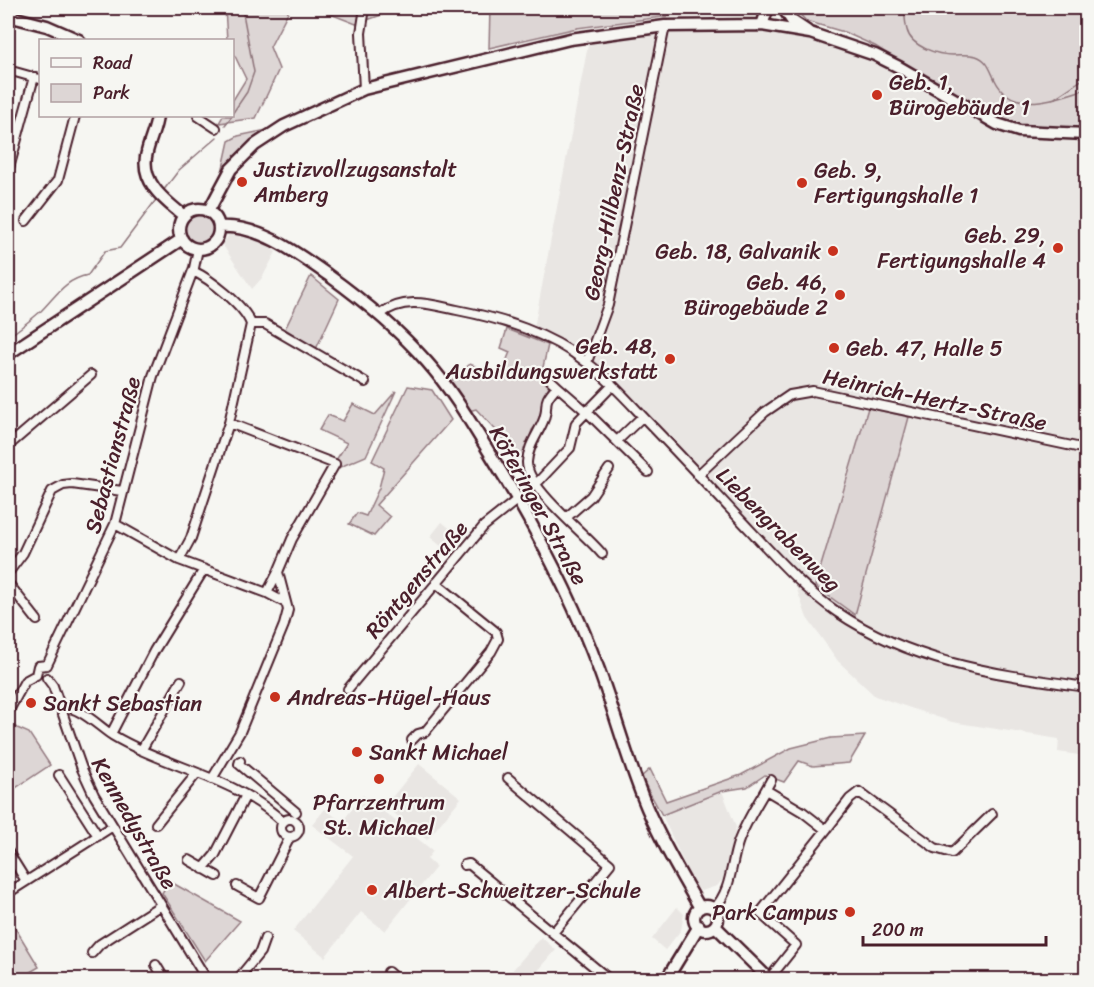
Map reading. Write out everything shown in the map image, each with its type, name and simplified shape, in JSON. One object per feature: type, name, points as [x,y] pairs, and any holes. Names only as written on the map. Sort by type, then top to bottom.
[{"type":"street","points":[[364,89],[361,33],[365,8]]},
{"type":"street","points":[[762,25],[768,8]]},
{"type":"street","points":[[783,8],[792,21],[810,33]]},
{"type":"street","points":[[8,16],[47,26],[77,39]]},
{"type":"street","points":[[208,212],[231,169],[255,146],[284,126],[364,89],[570,39],[665,26],[762,25],[810,33],[875,55],[997,124],[1019,131],[1086,134]]},
{"type":"street","name":"Georg-Hilbenz-Straße","points":[[587,362],[608,305],[665,26]]},
{"type":"street","points":[[8,70],[37,78],[8,172]]},
{"type":"street","points":[[26,221],[58,180],[70,144],[75,117]]},
{"type":"street","points":[[157,117],[145,165],[154,188],[184,216]]},
{"type":"street","points":[[200,117],[216,128]]},
{"type":"street","points":[[195,210],[208,212],[219,227],[214,243],[198,249],[191,248],[182,239],[179,225],[184,216],[195,210]]},
{"type":"street","name":"Köferinger Straße","points":[[219,227],[243,228],[271,240],[320,269],[379,315],[436,373],[518,499],[560,579],[599,669],[646,806],[700,908]]},
{"type":"street","points":[[8,354],[182,239]]},
{"type":"street","name":"Sebastianstraße","points":[[47,665],[115,524],[156,364],[192,271],[198,249]]},
{"type":"street","points":[[179,560],[191,538],[229,423],[251,324],[245,313],[217,287],[192,271]]},
{"type":"street","name":"Liebengrabenweg","points":[[379,315],[399,304],[414,301],[490,317],[521,326],[552,340],[587,362],[789,572],[836,611],[873,634],[913,652],[958,666],[1086,687]]},
{"type":"street","points":[[251,324],[265,324],[365,382]]},
{"type":"street","points":[[8,446],[91,375]]},
{"type":"street","points":[[545,375],[587,412],[648,472]]},
{"type":"street","points":[[556,386],[545,399],[544,419],[536,431],[527,466],[542,495],[603,554]]},
{"type":"street","points":[[537,483],[570,448],[576,423],[612,386]]},
{"type":"street","name":"Heinrich-Hertz-Straße","points":[[698,475],[765,412],[790,395],[813,391],[1086,449]]},
{"type":"street","points":[[617,441],[642,417]]},
{"type":"street","points":[[229,423],[292,445],[335,466],[292,539],[267,593]]},
{"type":"street","points":[[567,518],[591,496],[609,469]]},
{"type":"street","points":[[37,621],[8,582],[8,573],[22,553],[52,491],[72,484],[122,491]]},
{"type":"street","name":"Röntgenstraße","points":[[348,689],[484,526],[518,499]]},
{"type":"street","points":[[115,524],[179,560],[203,571],[267,593],[284,602]]},
{"type":"street","points":[[111,734],[153,651],[203,571]]},
{"type":"street","points":[[212,779],[240,732],[277,645],[288,610],[284,602],[278,572]]},
{"type":"street","points":[[412,740],[417,734],[425,732],[491,652],[498,639],[496,632],[436,583]]},
{"type":"street","points":[[8,712],[25,681],[36,675],[38,666],[47,665],[51,672],[47,678],[41,679],[36,675]]},
{"type":"street","name":"Kennedystraße","points":[[47,678],[82,770],[205,979]]},
{"type":"street","points":[[142,749],[181,681]]},
{"type":"street","points":[[60,708],[73,709],[111,734],[246,795],[283,822]]},
{"type":"street","points":[[240,761],[238,764],[296,812]]},
{"type":"street","points":[[156,824],[197,773]]},
{"type":"street","points":[[59,775],[98,836]]},
{"type":"street","points":[[508,778],[610,864],[554,933]]},
{"type":"street","points":[[714,909],[728,891],[737,846],[747,821],[771,780]]},
{"type":"street","points":[[765,790],[803,812],[826,830]]},
{"type":"street","points":[[715,926],[769,979],[796,945],[760,913],[850,799],[859,792],[935,848],[952,853],[992,814]]},
{"type":"street","points":[[203,869],[215,855],[246,795]]},
{"type":"street","points":[[237,886],[259,898],[290,837],[298,833],[298,824],[291,819],[283,822]]},
{"type":"street","points":[[283,822],[282,831],[290,837]]},
{"type":"street","points":[[8,893],[113,826]]},
{"type":"street","points":[[8,852],[26,881]]},
{"type":"street","points":[[189,860],[217,876]]},
{"type":"street","points":[[464,865],[469,864],[610,980]]},
{"type":"street","points":[[92,953],[100,944],[161,905]]},
{"type":"street","points":[[707,906],[714,909],[718,915],[715,926],[705,929],[699,926],[695,917],[700,908],[707,906]]},
{"type":"street","points":[[666,980],[699,926]]},
{"type":"street","points":[[237,980],[260,952],[265,938]]},
{"type":"street","points":[[156,965],[165,980]]},
{"type":"street","points":[[388,972],[397,980]]},
{"type":"shaded area","points":[[666,29],[763,30],[797,37],[869,56],[990,126],[1016,136],[1086,136],[1086,756],[1058,752],[1059,739],[952,722],[875,696],[838,661],[807,618],[789,567],[590,360],[534,328],[588,45]]},
{"type":"shaded area","points":[[237,234],[260,240],[276,252],[262,278],[252,289],[222,244],[229,235]]},
{"type":"shaded area","points":[[442,522],[459,536],[447,551],[430,537]]},
{"type":"shaded area","points":[[419,764],[461,798],[427,840],[385,806]]},
{"type":"shaded area","points":[[722,791],[736,827],[723,879],[717,886],[701,891],[693,883],[662,815]]},
{"type":"shaded area","name":"Albert-Schweitzer-Schule","points":[[363,795],[433,851],[427,859],[436,867],[385,931],[361,912],[325,957],[293,931],[353,856],[312,825],[325,809],[342,822]]},
{"type":"shaded area","points":[[677,907],[684,914],[681,930],[665,950],[652,939]]},
{"type":"shaded area","points":[[541,937],[556,950],[531,979],[505,979]]},
{"type":"green space","points":[[225,8],[290,8],[270,47],[279,69],[256,118],[219,123],[222,117],[234,117],[234,98],[246,79],[234,54],[234,39],[227,39]]},
{"type":"green space","points":[[315,8],[401,8],[356,24]]},
{"type":"green space","points":[[490,8],[664,8],[670,16],[577,28],[489,48]]},
{"type":"green space","points":[[794,8],[1086,8],[1086,132],[1035,131],[985,115],[875,46],[844,32],[806,21]]},
{"type":"green space","points":[[267,130],[235,157],[221,177],[229,141],[238,136]]},
{"type":"green space","points":[[199,214],[210,218],[214,229],[210,240],[199,244],[188,240],[184,229],[188,218]]},
{"type":"green space","points":[[311,276],[339,299],[316,349],[285,329]]},
{"type":"green space","points":[[507,329],[548,345],[541,376],[550,384],[543,398],[542,418],[532,430],[523,459],[476,409],[469,411],[449,383],[470,364],[500,376],[510,352],[501,348]]},
{"type":"green space","points":[[408,386],[432,390],[451,420],[376,505],[390,517],[374,536],[349,524],[357,513],[366,516],[379,488],[384,468],[372,461]]},
{"type":"green space","points":[[396,391],[366,456],[340,467],[336,460],[347,443],[319,430],[328,415],[343,421],[353,404],[375,415]]},
{"type":"green space","points":[[868,408],[909,417],[855,615],[815,586]]},
{"type":"green space","points":[[15,727],[29,733],[50,765],[8,793],[8,741]]},
{"type":"green space","points":[[865,736],[849,763],[813,766],[799,761],[784,782],[765,775],[747,787],[722,791],[662,815],[641,777],[650,769],[666,801],[741,775],[791,748],[831,738]]},
{"type":"green space","points":[[169,881],[240,921],[205,961],[162,893]]},
{"type":"green space","points":[[8,916],[39,967],[18,979],[8,979]]},
{"type":"waterway","points":[[234,111],[247,92],[254,72],[242,8]]},
{"type":"waterway","points":[[904,8],[907,30],[914,41],[926,49],[940,53],[980,58],[988,66],[1003,91],[1013,98],[1037,101],[1086,89]]},
{"type":"waterway","points":[[1053,99],[1086,77]]},
{"type":"waterway","points":[[225,125],[231,117]]},
{"type":"waterway","points":[[163,191],[179,170],[217,137]]},
{"type":"waterway","points":[[8,337],[41,311],[67,284],[88,275],[105,251],[120,248],[158,197]]},
{"type":"place","name":"Geb. 1, Bürogebäude 1","points":[[877,95]]},
{"type":"place","name":"Justizvollzugsanstalt Amberg","points":[[242,182]]},
{"type":"place","name":"Geb. 9, Fertigungshalle 1","points":[[802,183]]},
{"type":"place","name":"Geb. 29, Fertigungshalle 4","points":[[1058,248]]},
{"type":"place","name":"Geb. 18, Galvanik","points":[[833,251]]},
{"type":"place","name":"Geb. 46, Bürogebäude 2","points":[[840,295]]},
{"type":"place","name":"Geb. 47, Halle 5","points":[[834,348]]},
{"type":"place","name":"Geb. 48, Ausbildungswerkstatt","points":[[670,359]]},
{"type":"place","name":"Andreas-Hügel-Haus","points":[[275,697]]},
{"type":"place","name":"Sankt Sebastian","points":[[31,703]]},
{"type":"place","name":"Sankt Michael","points":[[357,752]]},
{"type":"place","name":"Pfarrzentrum St. Michael","points":[[379,779]]},
{"type":"place","name":"Albert-Schweitzer-Schule","points":[[372,890]]},
{"type":"place","name":"Park Campus","points":[[850,912]]}]
